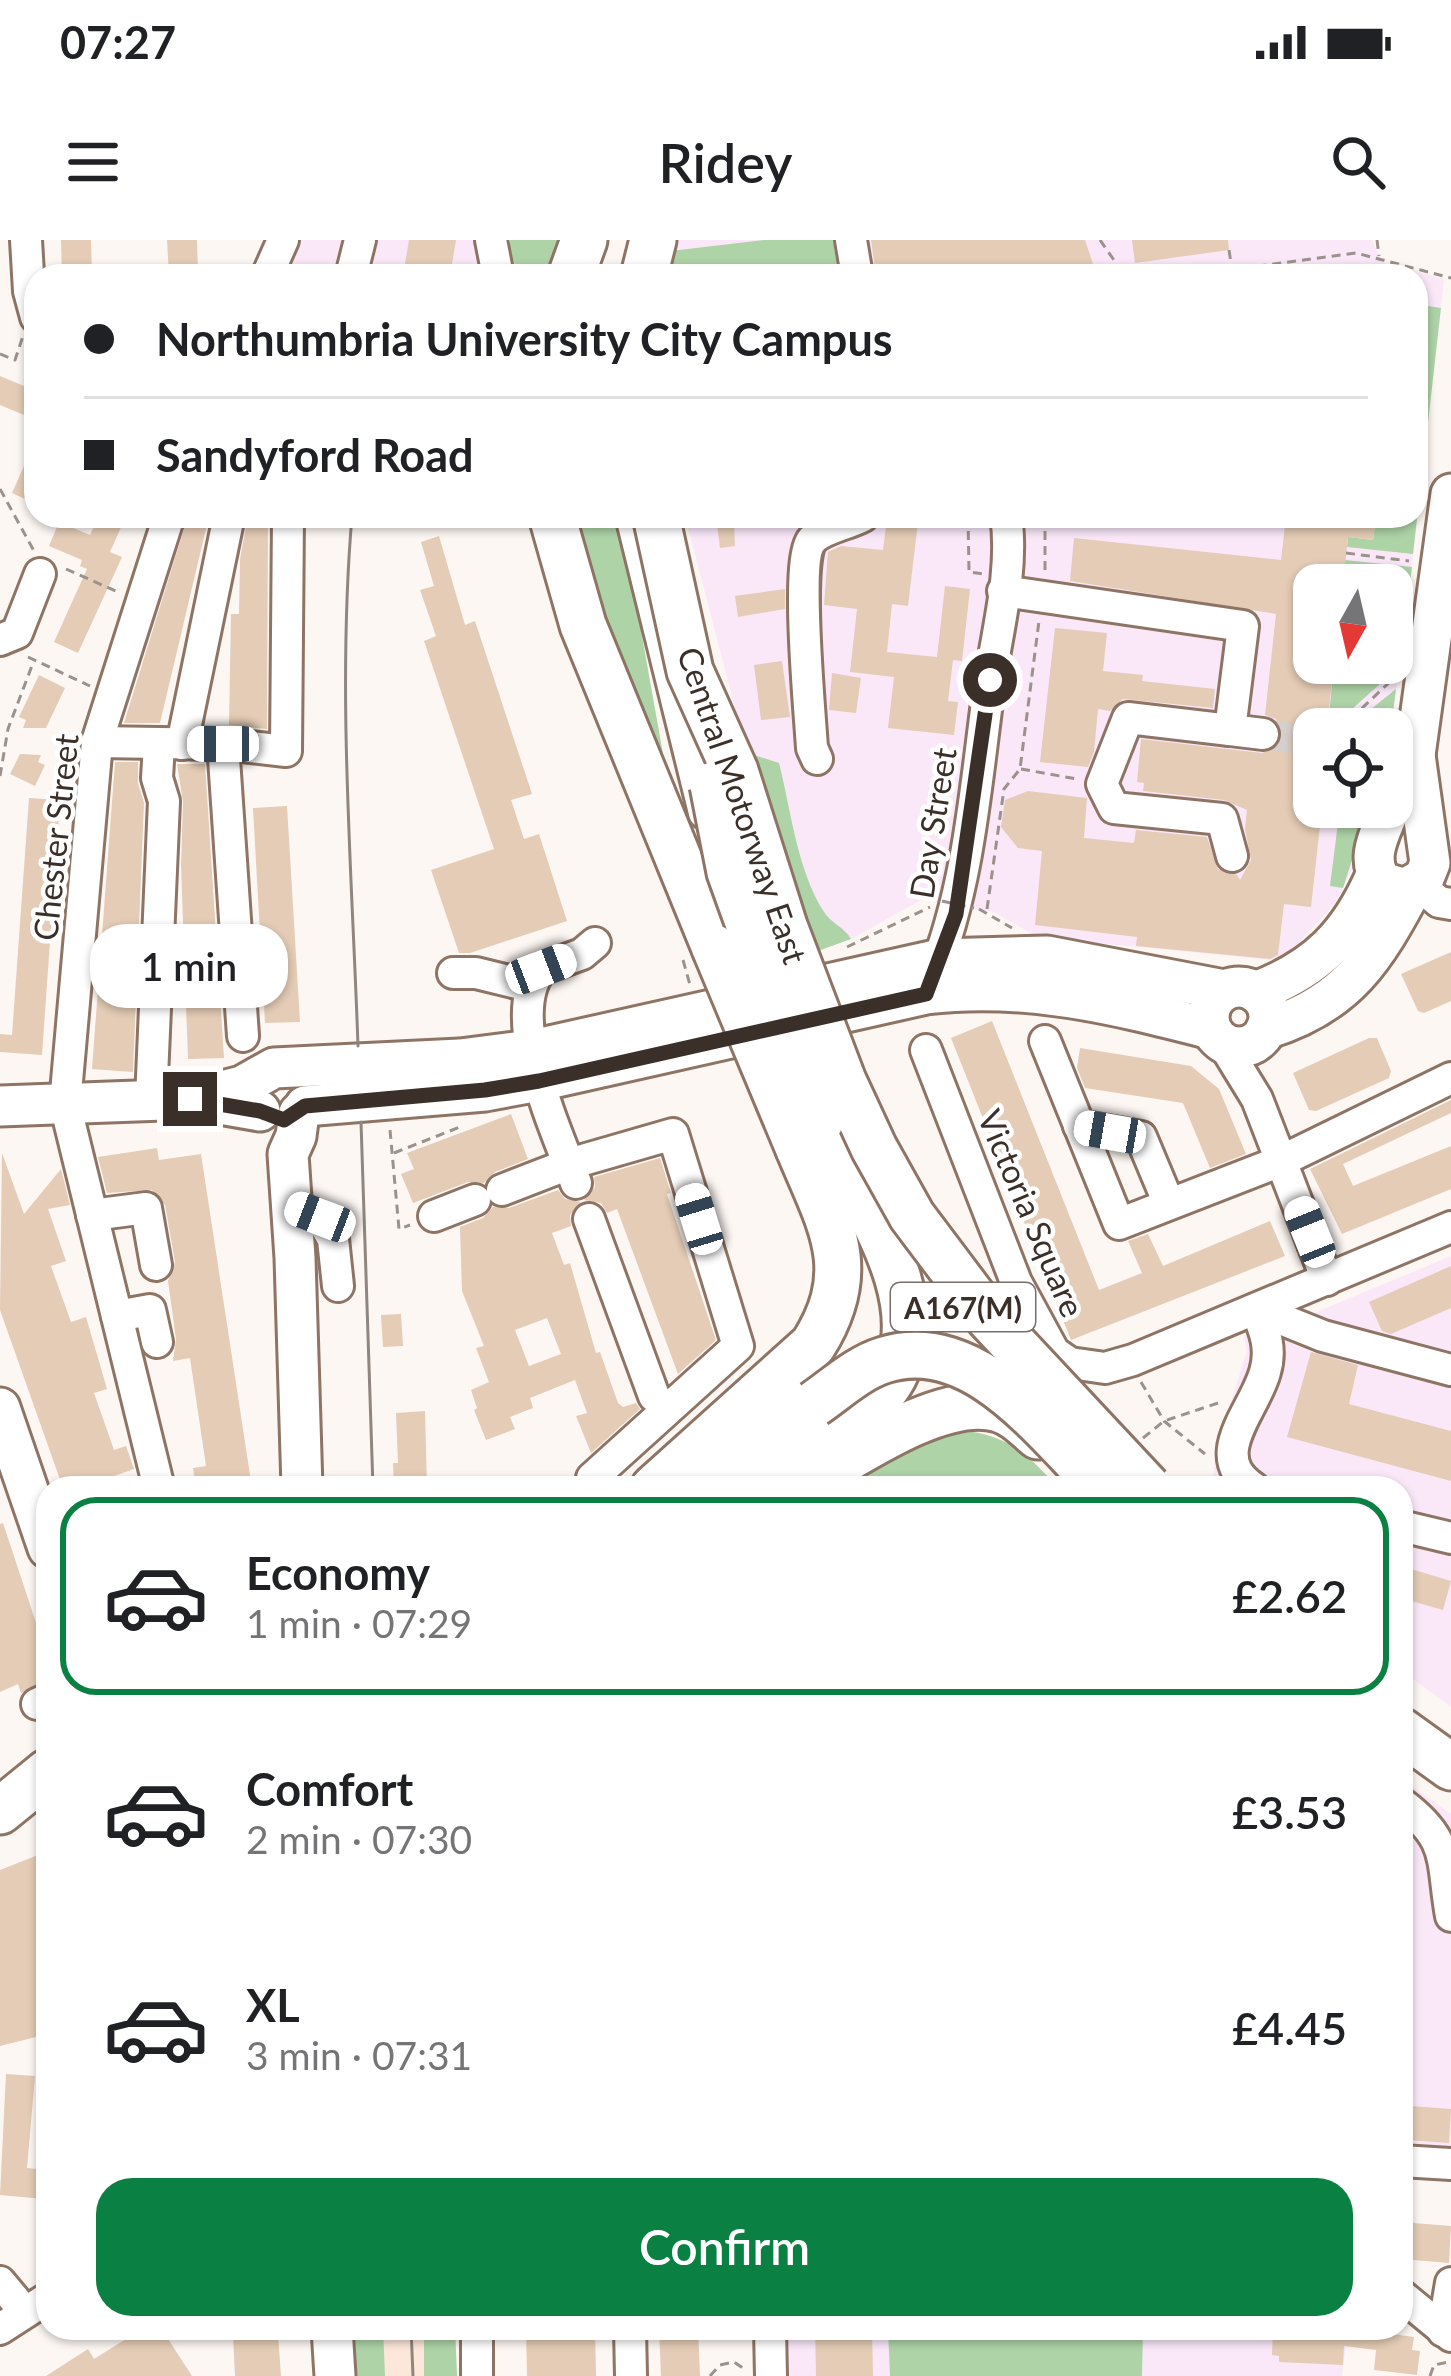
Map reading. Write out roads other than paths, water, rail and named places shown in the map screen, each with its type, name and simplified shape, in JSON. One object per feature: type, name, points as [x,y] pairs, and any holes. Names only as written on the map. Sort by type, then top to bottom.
[{"type":"highway","name":"A167(M)","points":[[555,528],[583,626],[699,954],[820,1126],[898,1275],[906,1304],[907,1332],[894,1376],[883,1392],[865,1410],[769,1476]]},
{"type":"highway","name":"Central Motorway East","points":[[638,528],[734,825],[773,926],[820,1126],[1103,1476]]},
{"type":"highway","name":"Central Motorway East","points":[[659,528],[690,670],[735,771],[784,926],[843,1081],[894,1187],[988,1317],[1137,1476]]},
{"type":"highway","name":"A167(M)","points":[[667,1476],[813,1345],[831,1317],[841,1263],[820,1126],[730,872],[690,670]]},
{"type":"highway","name":"A167(M)","points":[[717,1476],[863,1369],[914,1354],[970,1366],[999,1386],[1091,1476]]},
{"type":"highway","points":[[819,1476],[910,1426],[967,1406],[1013,1415],[1079,1476]]},
{"type":"highway","points":[[1413,1719],[1451,1746]]},
{"type":"highway","points":[[1413,1740],[1451,1767]]},
{"type":"highway","points":[[0,1813],[36,1782]]},
{"type":"highway","points":[[0,1813],[36,1801]]},
{"type":"main road","points":[[1411,708],[1451,494]]},
{"type":"main road","points":[[0,1106],[190,1099],[283,1107],[460,1059],[536,1066],[1047,956],[1252,1012],[1309,1013],[1351,983],[1385,940],[1413,855]]},
{"type":"main road","points":[[933,977],[966,989],[1040,991],[1115,1004],[1247,1046],[1252,1012]]},
{"type":"main road","points":[[283,1107],[292,1206],[302,1476]]},
{"type":"main road","points":[[0,1408],[8,1456],[36,1520]]},
{"type":"main road","points":[[332,2340],[334,2376]]},
{"type":"street","name":"Chester Street","points":[[156,1476],[65,1104],[97,742],[166,528]]},
{"type":"street","points":[[151,1100],[164,801],[157,778],[226,528]]},
{"type":"street","points":[[97,742],[223,744],[286,751],[288,528]]},
{"type":"street","points":[[637,528],[700,799],[714,843],[730,872]]},
{"type":"street","points":[[817,758],[812,748],[806,554],[810,542],[836,528]]},
{"type":"street","name":"Day Street","points":[[933,977],[956,914],[1003,592],[1008,528]]},
{"type":"street","points":[[9,646],[38,565]]},
{"type":"street","points":[[1003,592],[1244,626],[1230,730]]},
{"type":"street","points":[[1232,856],[1222,819],[1114,808],[1102,784],[1128,718],[1263,734]]},
{"type":"street","points":[[223,744],[243,1036]]},
{"type":"street","points":[[573,1174],[536,1066],[526,998],[541,969],[595,943]]},
{"type":"street","points":[[453,973],[476,973],[529,986]]},
{"type":"street","points":[[1252,1012],[1257,1099]]},
{"type":"street","points":[[1216,1035],[1257,1099],[1327,1280]]},
{"type":"street","points":[[1046,1041],[1119,1224],[1281,1161],[1451,1078]]},
{"type":"street","name":"Victoria Square","points":[[926,1050],[1016,1282],[1054,1352],[1070,1363],[1119,1364],[1256,1309]]},
{"type":"street","points":[[1079,1126],[1142,1137],[1169,1204]]},
{"type":"street","points":[[434,1216],[488,1195],[573,1174],[673,1135],[738,1346],[594,1476]]},
{"type":"street","points":[[292,1206],[320,1217],[333,1239],[338,1286]]},
{"type":"street","points":[[92,1215],[146,1208],[156,1264]]},
{"type":"street","points":[[590,1219],[654,1396]]},
{"type":"street","points":[[1256,1309],[1451,1227]]},
{"type":"street","points":[[1256,1309],[1323,1336],[1451,1370]]},
{"type":"street","points":[[1244,1476],[1232,1450],[1265,1373],[1269,1341],[1256,1309]]},
{"type":"street","points":[[117,1316],[150,1310],[157,1342]]},
{"type":"street","points":[[1414,1360],[1451,1342]]},
{"type":"street","points":[[1413,1529],[1451,1538]]},
{"type":"street","points":[[1413,1812],[1444,1842],[1451,1916]]},
{"type":"street","points":[[1413,2162],[1451,2164]]},
{"type":"street","points":[[0,2282],[24,2313]]},
{"type":"street","points":[[1447,2334],[1451,2283]]},
{"type":"street","points":[[1413,2305],[1447,2334]]},
{"type":"street","points":[[477,2340],[477,2376]]},
{"type":"street","points":[[630,2340],[631,2376]]},
{"type":"street","points":[[770,2340],[771,2376]]},
{"type":"tunnel","points":[[1263,734],[1293,738]]},
{"type":"tram line","points":[[351,528],[346,714],[358,1046]]},
{"type":"tram line","points":[[361,1122],[373,1476]]},
{"type":"tram line","points":[[412,2340],[413,2376]]}]
